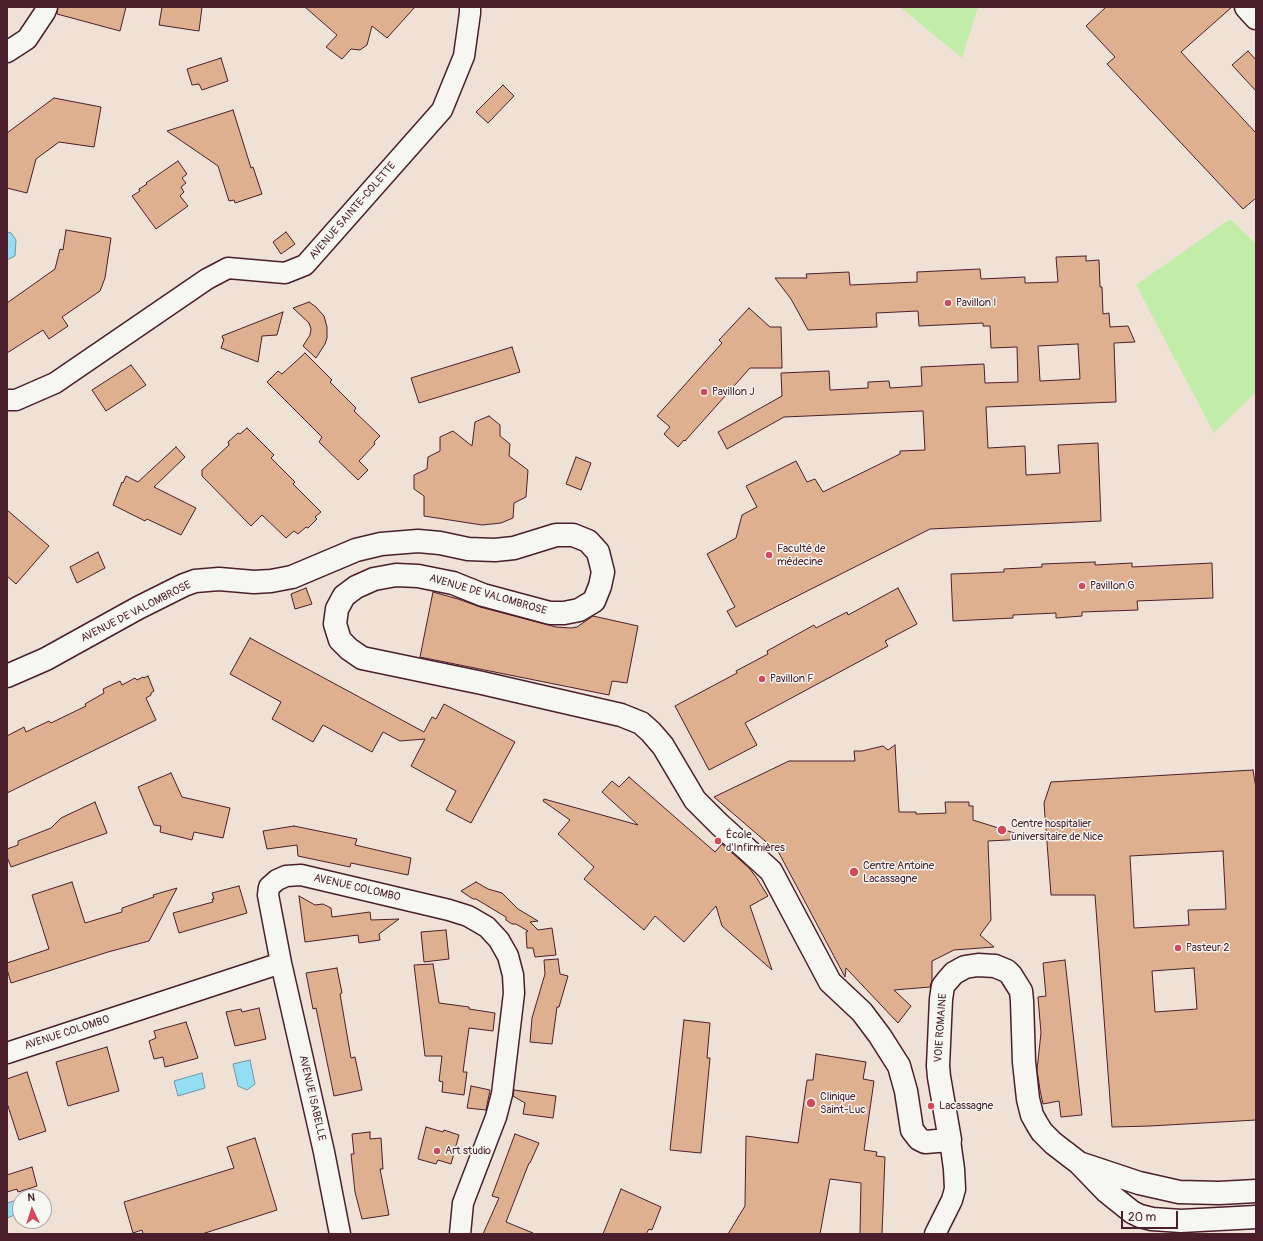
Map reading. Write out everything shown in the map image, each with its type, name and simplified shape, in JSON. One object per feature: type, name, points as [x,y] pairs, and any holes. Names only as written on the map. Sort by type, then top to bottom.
[{"type":"main road","points":[[1246,7],[1256,18]]},
{"type":"main road","name":"AVENUE DE VALOMBROSE","points":[[7,676],[46,659],[138,608],[195,581],[219,579],[254,582],[292,577],[356,550],[382,544],[418,541],[440,543],[468,549],[495,550],[514,548],[556,536],[573,535],[588,541],[598,552],[603,572],[600,586],[594,601],[579,610],[564,613],[550,613],[483,595],[453,583],[418,576],[396,575],[374,579],[356,587],[344,596],[337,609],[335,624],[340,640],[349,650],[362,658],[482,683],[621,715],[641,724],[651,732],[663,746],[695,800],[771,871],[830,982],[862,1012],[880,1036],[899,1066],[906,1091],[914,1133],[919,1139],[925,1142],[950,1140]]},
{"type":"main road","name":"VOIE ROMAINE","points":[[950,1140],[938,1066],[942,992],[946,981],[954,973],[965,967],[978,965],[995,966],[1007,971],[1020,991],[1022,1001],[1028,1099],[1032,1115],[1042,1132],[1053,1143],[1079,1164],[1107,1192],[1132,1212],[1157,1227],[1190,1227],[1256,1217]]},
{"type":"main road","name":"VOIE ROMAINE","points":[[1079,1164],[1139,1183],[1174,1191],[1208,1193],[1256,1191]]},
{"type":"main road","points":[[1157,1227],[1157,1210],[1159,1201],[1174,1191],[1187,1208],[1190,1227]]},
{"type":"street","points":[[7,52],[27,39],[47,7]]},
{"type":"street","name":"AVENUE SAINTE-COLETTE","points":[[7,400],[16,400],[55,383],[207,279],[228,268],[285,273],[306,265],[442,110],[464,56],[470,7]]},
{"type":"street","name":"AVENUE COLOMBO","points":[[7,1053],[281,964],[268,895],[269,887],[277,880],[286,876],[301,875],[449,910],[468,916],[487,927],[500,940],[508,956],[514,974],[514,993],[506,1070],[496,1117],[463,1203],[460,1234]]},
{"type":"street","name":"AVENUE ISABELLE","points":[[281,964],[324,1152],[340,1234]]},
{"type":"street","name":"VOIE ROMAINE","points":[[935,1234],[952,1200],[955,1189],[950,1140]]},
{"type":"green space","points":[[900,7],[978,7],[962,58]]},
{"type":"green space","points":[[1230,219],[1256,244],[1256,392],[1214,433],[1136,285]]},
{"type":"water","points":[[7,232],[11,233],[16,240],[15,256],[7,260]]},
{"type":"water","points":[[250,1060],[255,1084],[247,1090],[238,1086],[233,1064]]},
{"type":"water","points":[[202,1073],[205,1088],[178,1096],[174,1081]]},
{"type":"water","points":[[12,1201],[12,1216],[7,1218],[7,1203]]},
{"type":"building","points":[[58,7],[126,7],[120,31],[57,14]]},
{"type":"building","points":[[162,7],[202,7],[199,31],[159,25]]},
{"type":"building","points":[[305,7],[415,7],[387,38],[372,26],[367,45],[360,50],[351,49],[342,59],[326,47],[337,35]]},
{"type":"building","points":[[1106,7],[1232,7],[1181,52],[1256,133],[1256,198],[1243,209],[1107,64],[1115,57],[1086,26]]},
{"type":"building","points":[[1248,51],[1256,60],[1256,91],[1232,65]]},
{"type":"building","points":[[221,58],[228,81],[202,90],[199,84],[192,85],[187,69]]},
{"type":"building","points":[[503,85],[514,96],[488,123],[476,112]]},
{"type":"building","points":[[54,98],[101,107],[94,147],[59,142],[36,159],[27,193],[7,188],[7,133]]},
{"type":"building","points":[[233,110],[251,168],[253,167],[262,194],[235,203],[234,200],[229,201],[218,166],[167,131]]},
{"type":"building","points":[[178,161],[187,174],[182,178],[186,183],[181,187],[184,192],[180,196],[188,206],[156,229],[132,196],[140,191],[139,189],[147,184],[146,183]]},
{"type":"building","points":[[66,230],[111,238],[105,278],[100,291],[62,317],[68,326],[49,339],[43,330],[7,353],[7,303],[55,269],[60,249],[63,250]]},
{"type":"building","points":[[286,232],[295,244],[281,254],[273,242]]},
{"type":"building","points":[[1086,256],[1086,261],[1099,260],[1103,314],[1109,313],[1110,327],[1128,326],[1135,342],[1114,343],[1116,402],[986,407],[988,448],[1025,446],[1026,475],[1060,473],[1058,445],[1098,443],[1101,521],[930,529],[736,627],[727,611],[735,607],[707,554],[736,538],[742,515],[757,507],[746,486],[796,461],[807,482],[815,479],[823,492],[900,454],[900,451],[925,450],[923,411],[784,417],[727,449],[718,432],[782,396],[781,373],[829,371],[830,390],[868,388],[868,382],[889,381],[890,388],[922,386],[921,367],[984,364],[985,383],[1018,382],[1017,347],[991,348],[990,326],[983,326],[983,323],[919,326],[918,311],[876,313],[877,327],[808,330],[791,299],[775,278],[807,278],[806,274],[849,272],[850,285],[917,282],[917,272],[980,269],[981,279],[1025,277],[1025,283],[1058,282],[1056,257]],"holes":[[[1078,344],[1080,379],[1040,381],[1038,346]]]},
{"type":"building","points":[[309,302],[324,316],[327,327],[327,338],[325,344],[316,358],[303,346],[310,335],[311,329],[309,323],[293,308]]},
{"type":"building","name":"Pavillon J","points":[[749,308],[770,327],[781,327],[782,368],[750,368],[678,447],[664,434],[670,427],[657,416],[722,343],[719,340]]},
{"type":"building","points":[[283,312],[277,335],[262,336],[258,362],[221,348],[224,339],[222,336]]},
{"type":"building","points":[[512,347],[520,372],[419,403],[411,378]]},
{"type":"building","points":[[305,353],[332,380],[330,382],[356,408],[354,411],[380,436],[374,442],[375,444],[359,461],[368,470],[358,480],[319,442],[322,437],[267,382],[278,371],[282,374]]},
{"type":"building","points":[[131,365],[146,385],[106,411],[92,390]]},
{"type":"building","points":[[489,416],[500,425],[500,436],[510,444],[509,456],[528,470],[526,497],[514,503],[513,518],[501,523],[482,525],[424,516],[424,496],[414,489],[414,475],[427,469],[428,457],[440,451],[440,437],[453,431],[472,446],[475,422]]},
{"type":"building","points":[[247,428],[274,455],[271,458],[295,482],[293,484],[321,512],[315,517],[317,519],[308,528],[306,527],[298,534],[294,531],[286,538],[262,515],[251,526],[202,476],[202,470],[229,445],[228,442],[238,433],[240,434]]},
{"type":"building","points":[[176,447],[185,457],[154,487],[196,508],[181,535],[147,519],[145,521],[113,505],[126,476],[138,482]]},
{"type":"building","points":[[576,457],[591,463],[581,490],[566,484]]},
{"type":"building","points":[[7,510],[49,546],[16,584],[7,576]]},
{"type":"building","points":[[98,552],[105,568],[77,583],[70,567]]},
{"type":"building","name":"Pavillon G","points":[[1095,562],[1095,565],[1132,563],[1132,567],[1212,563],[1213,598],[1137,601],[1138,610],[1082,612],[1082,616],[1056,618],[1056,613],[1013,615],[1013,618],[953,621],[951,574],[1004,572],[1004,569],[1042,567],[1042,564]]},
{"type":"building","points":[[306,588],[312,604],[295,609],[291,594]]},
{"type":"building","name":"Pavillon F","points":[[898,588],[917,624],[885,641],[888,646],[745,723],[757,745],[709,770],[675,706],[737,673],[736,671],[768,654],[767,651],[814,625],[816,628],[847,612],[848,615]]},
{"type":"building","points":[[433,592],[480,607],[556,627],[577,627],[593,616],[638,626],[627,683],[612,681],[609,695],[420,657]]},
{"type":"building","points":[[250,638],[424,732],[432,717],[436,719],[444,704],[515,742],[471,823],[446,810],[456,791],[411,766],[425,739],[400,741],[383,732],[372,752],[323,725],[313,742],[272,719],[281,702],[230,674]]},
{"type":"building","points":[[148,676],[154,691],[146,698],[156,720],[7,793],[7,736],[24,727],[26,732],[49,721],[51,723],[86,706],[85,704],[104,693],[103,689],[120,681],[122,685],[135,678],[137,680]]},
{"type":"building","name":"Centre Antoine Lacassagne","points":[[895,745],[899,812],[916,812],[916,814],[946,813],[945,802],[969,802],[969,806],[973,806],[973,820],[1027,837],[1027,839],[988,841],[991,920],[980,935],[994,947],[954,950],[932,961],[932,980],[930,987],[894,990],[911,1006],[898,1023],[846,968],[845,977],[779,853],[714,797],[789,761],[855,761],[854,751],[862,751],[883,746],[888,750]]},
{"type":"building","name":"Pasteur 2","points":[[1253,770],[1256,788],[1256,1120],[1112,1127],[1095,895],[1051,895],[1044,803],[1051,782]],"holes":[[[1223,851],[1226,909],[1188,910],[1189,925],[1134,928],[1130,856]],[[1194,968],[1197,1009],[1155,1012],[1152,971]]]},
{"type":"building","points":[[171,773],[182,797],[230,808],[223,838],[194,832],[192,840],[160,832],[161,826],[154,825],[138,787]]},
{"type":"building","points":[[629,777],[715,852],[722,844],[749,868],[756,877],[768,896],[750,906],[772,970],[722,926],[716,906],[684,942],[655,916],[644,930],[584,879],[594,867],[558,834],[570,820],[543,801],[544,799],[638,825],[602,792],[612,781],[619,787]]},
{"type":"building","points":[[95,802],[107,833],[11,867],[7,857],[7,849],[18,845],[18,841],[51,828],[61,818]]},
{"type":"building","points":[[294,826],[357,839],[355,845],[411,858],[408,875],[351,863],[350,867],[298,856],[297,845],[267,849],[263,831]]},
{"type":"building","points":[[72,882],[85,923],[122,912],[122,908],[154,897],[153,895],[177,888],[149,941],[108,952],[11,983],[7,963],[49,949],[32,895]]},
{"type":"building","points":[[476,882],[488,889],[502,893],[518,909],[538,921],[530,922],[538,930],[552,928],[556,955],[535,957],[533,948],[527,948],[526,932],[528,931],[516,924],[512,924],[506,920],[506,917],[461,891]]},
{"type":"building","points":[[239,886],[247,913],[179,933],[173,913],[213,902],[212,899],[214,899],[212,893]]},
{"type":"building","points":[[299,896],[315,905],[323,904],[331,908],[332,917],[370,912],[371,920],[399,919],[379,934],[380,940],[359,943],[358,935],[305,942]]},
{"type":"building","points":[[446,930],[449,959],[424,962],[421,932]]},
{"type":"building","points":[[558,959],[560,974],[568,976],[559,1007],[557,1007],[552,1044],[530,1042],[532,1018],[545,974],[544,960]]},
{"type":"building","points":[[1065,960],[1082,1115],[1061,1117],[1059,1101],[1043,1104],[1040,1090],[1037,1070],[1041,1033],[1038,997],[1046,996],[1043,963]]},
{"type":"building","points":[[433,964],[439,1003],[469,1007],[469,1009],[495,1013],[493,1031],[469,1028],[463,1072],[467,1072],[464,1095],[442,1092],[443,1082],[439,1081],[442,1056],[425,1056],[414,965]]},
{"type":"building","points":[[337,968],[351,1058],[355,1057],[362,1090],[334,1096],[316,1008],[313,1009],[306,973]]},
{"type":"building","points":[[259,1008],[266,1039],[235,1046],[226,1012],[241,1009],[242,1012]]},
{"type":"building","points":[[684,1020],[710,1023],[707,1058],[710,1058],[701,1153],[670,1150]]},
{"type":"building","points":[[186,1022],[198,1058],[165,1067],[163,1057],[154,1059],[149,1041],[156,1038],[154,1031]]},
{"type":"building","points":[[107,1047],[119,1091],[68,1106],[56,1062]]},
{"type":"building","points":[[816,1054],[866,1062],[863,1079],[874,1081],[864,1150],[877,1152],[876,1156],[885,1157],[882,1234],[860,1234],[861,1183],[830,1179],[820,1234],[728,1234],[745,1206],[746,1136],[798,1143],[807,1080],[813,1080]]},
{"type":"building","points":[[27,1072],[46,1131],[19,1140],[7,1103],[7,1079]]},
{"type":"building","points":[[471,1086],[490,1090],[486,1110],[467,1108]]},
{"type":"building","points":[[514,1090],[556,1096],[553,1118],[523,1114],[525,1103],[513,1096]]},
{"type":"building","name":"Art studio","points":[[426,1127],[443,1132],[444,1130],[459,1135],[451,1164],[438,1160],[436,1164],[418,1159]]},
{"type":"building","points":[[370,1132],[370,1139],[381,1138],[383,1169],[380,1169],[389,1215],[362,1219],[355,1192],[351,1154],[354,1154],[352,1134]]},
{"type":"building","points":[[515,1134],[539,1143],[529,1163],[506,1222],[533,1234],[483,1234],[499,1198],[492,1196]]},
{"type":"building","points":[[255,1138],[277,1210],[202,1234],[143,1234],[142,1230],[133,1233],[124,1202],[234,1168],[227,1147]]},
{"type":"building","points":[[32,1167],[37,1186],[28,1189],[12,1189],[12,1190],[7,1192],[7,1175]]},
{"type":"building","points":[[621,1189],[661,1207],[652,1230],[649,1229],[646,1234],[603,1234]]},
{"type":"place","name":"Pavillon I","points":[[948,303]]},
{"type":"place","name":"Pavillon J","points":[[704,392]]},
{"type":"place","name":"Faculté de médecine","points":[[769,555]]},
{"type":"place","name":"Pavillon G","points":[[1082,586]]},
{"type":"place","name":"Pavillon F","points":[[762,679]]},
{"type":"place","name":"Centre hospitalier universitaire de Nice","points":[[1002,830]]},
{"type":"place","name":"École d'Infirmières","points":[[718,841]]},
{"type":"place","name":"Centre Antoine Lacassagne","points":[[854,872]]},
{"type":"place","name":"Pasteur 2","points":[[1178,948]]},
{"type":"place","name":"Clinique Saint-Luc","points":[[811,1103]]},
{"type":"place","name":"Lacassagne","points":[[931,1106]]},
{"type":"place","name":"Art studio","points":[[437,1151]]}]
